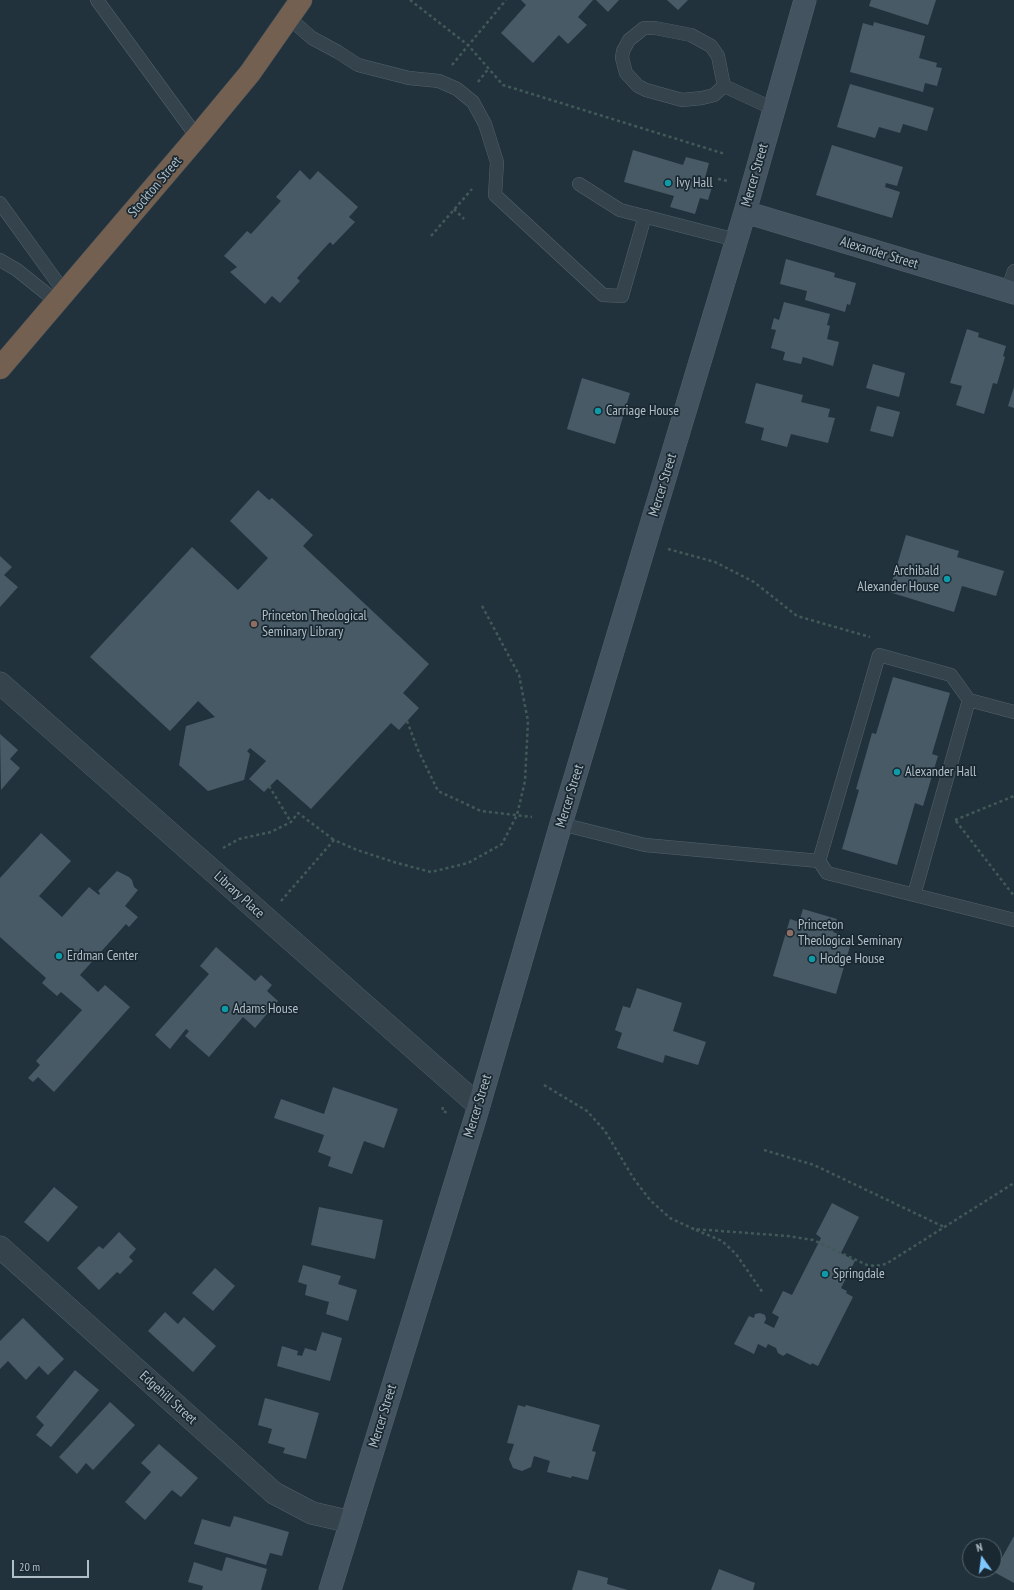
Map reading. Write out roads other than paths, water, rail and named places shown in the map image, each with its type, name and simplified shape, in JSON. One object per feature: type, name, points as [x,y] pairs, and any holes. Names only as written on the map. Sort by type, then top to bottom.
[{"type":"highway","name":"Stockton Street","points":[[0,368],[198,137],[250,73],[301,0]]},
{"type":"main road","name":"Mercer Street","points":[[330,1590],[478,1106],[745,212],[806,0]]},
{"type":"main road","name":"Alexander Street","points":[[745,212],[1012,285]]},
{"type":"street","name":"Library Place","points":[[0,683],[478,1106]]},
{"type":"street","name":"Edgehill Street","points":[[0,1247],[274,1493],[312,1513],[351,1522]]},
{"type":"lane","points":[[97,0],[198,137]]},
{"type":"lane","points":[[289,18],[312,38],[358,65],[409,78],[439,81],[457,89],[473,102],[485,124],[497,162],[495,195],[603,295],[622,296],[645,216]]},
{"type":"lane","points":[[644,28],[655,28],[691,35],[711,46],[718,56],[724,86],[714,95],[682,100],[646,90],[638,86],[626,73],[622,58],[623,51],[628,40],[644,28]]},
{"type":"lane","points":[[724,86],[774,109]]},
{"type":"lane","points":[[579,184],[620,210],[736,240]]},
{"type":"lane","points":[[0,204],[61,297]]},
{"type":"lane","points":[[0,260],[61,297]]},
{"type":"lane","points":[[1014,712],[969,700],[951,675],[879,654],[819,861],[827,873],[1014,920]]},
{"type":"lane","points":[[914,895],[969,700]]},
{"type":"lane","points":[[561,824],[645,845],[819,861]]},
{"type":"place","name":"Ivy Hall","points":[[668,183]]},
{"type":"place","name":"Carriage House","points":[[598,411]]},
{"type":"place","name":"Archibald Alexander House","points":[[947,579]]},
{"type":"place","name":"Princeton Theological Seminary Library","points":[[254,624]]},
{"type":"place","name":"Alexander Hall","points":[[897,772]]},
{"type":"place","name":"Princeton Theological Seminary","points":[[790,933]]},
{"type":"place","name":"Erdman Center","points":[[59,956]]},
{"type":"place","name":"Hodge House","points":[[812,959]]},
{"type":"place","name":"Adams House","points":[[225,1009]]},
{"type":"place","name":"Springdale","points":[[825,1274]]}]
